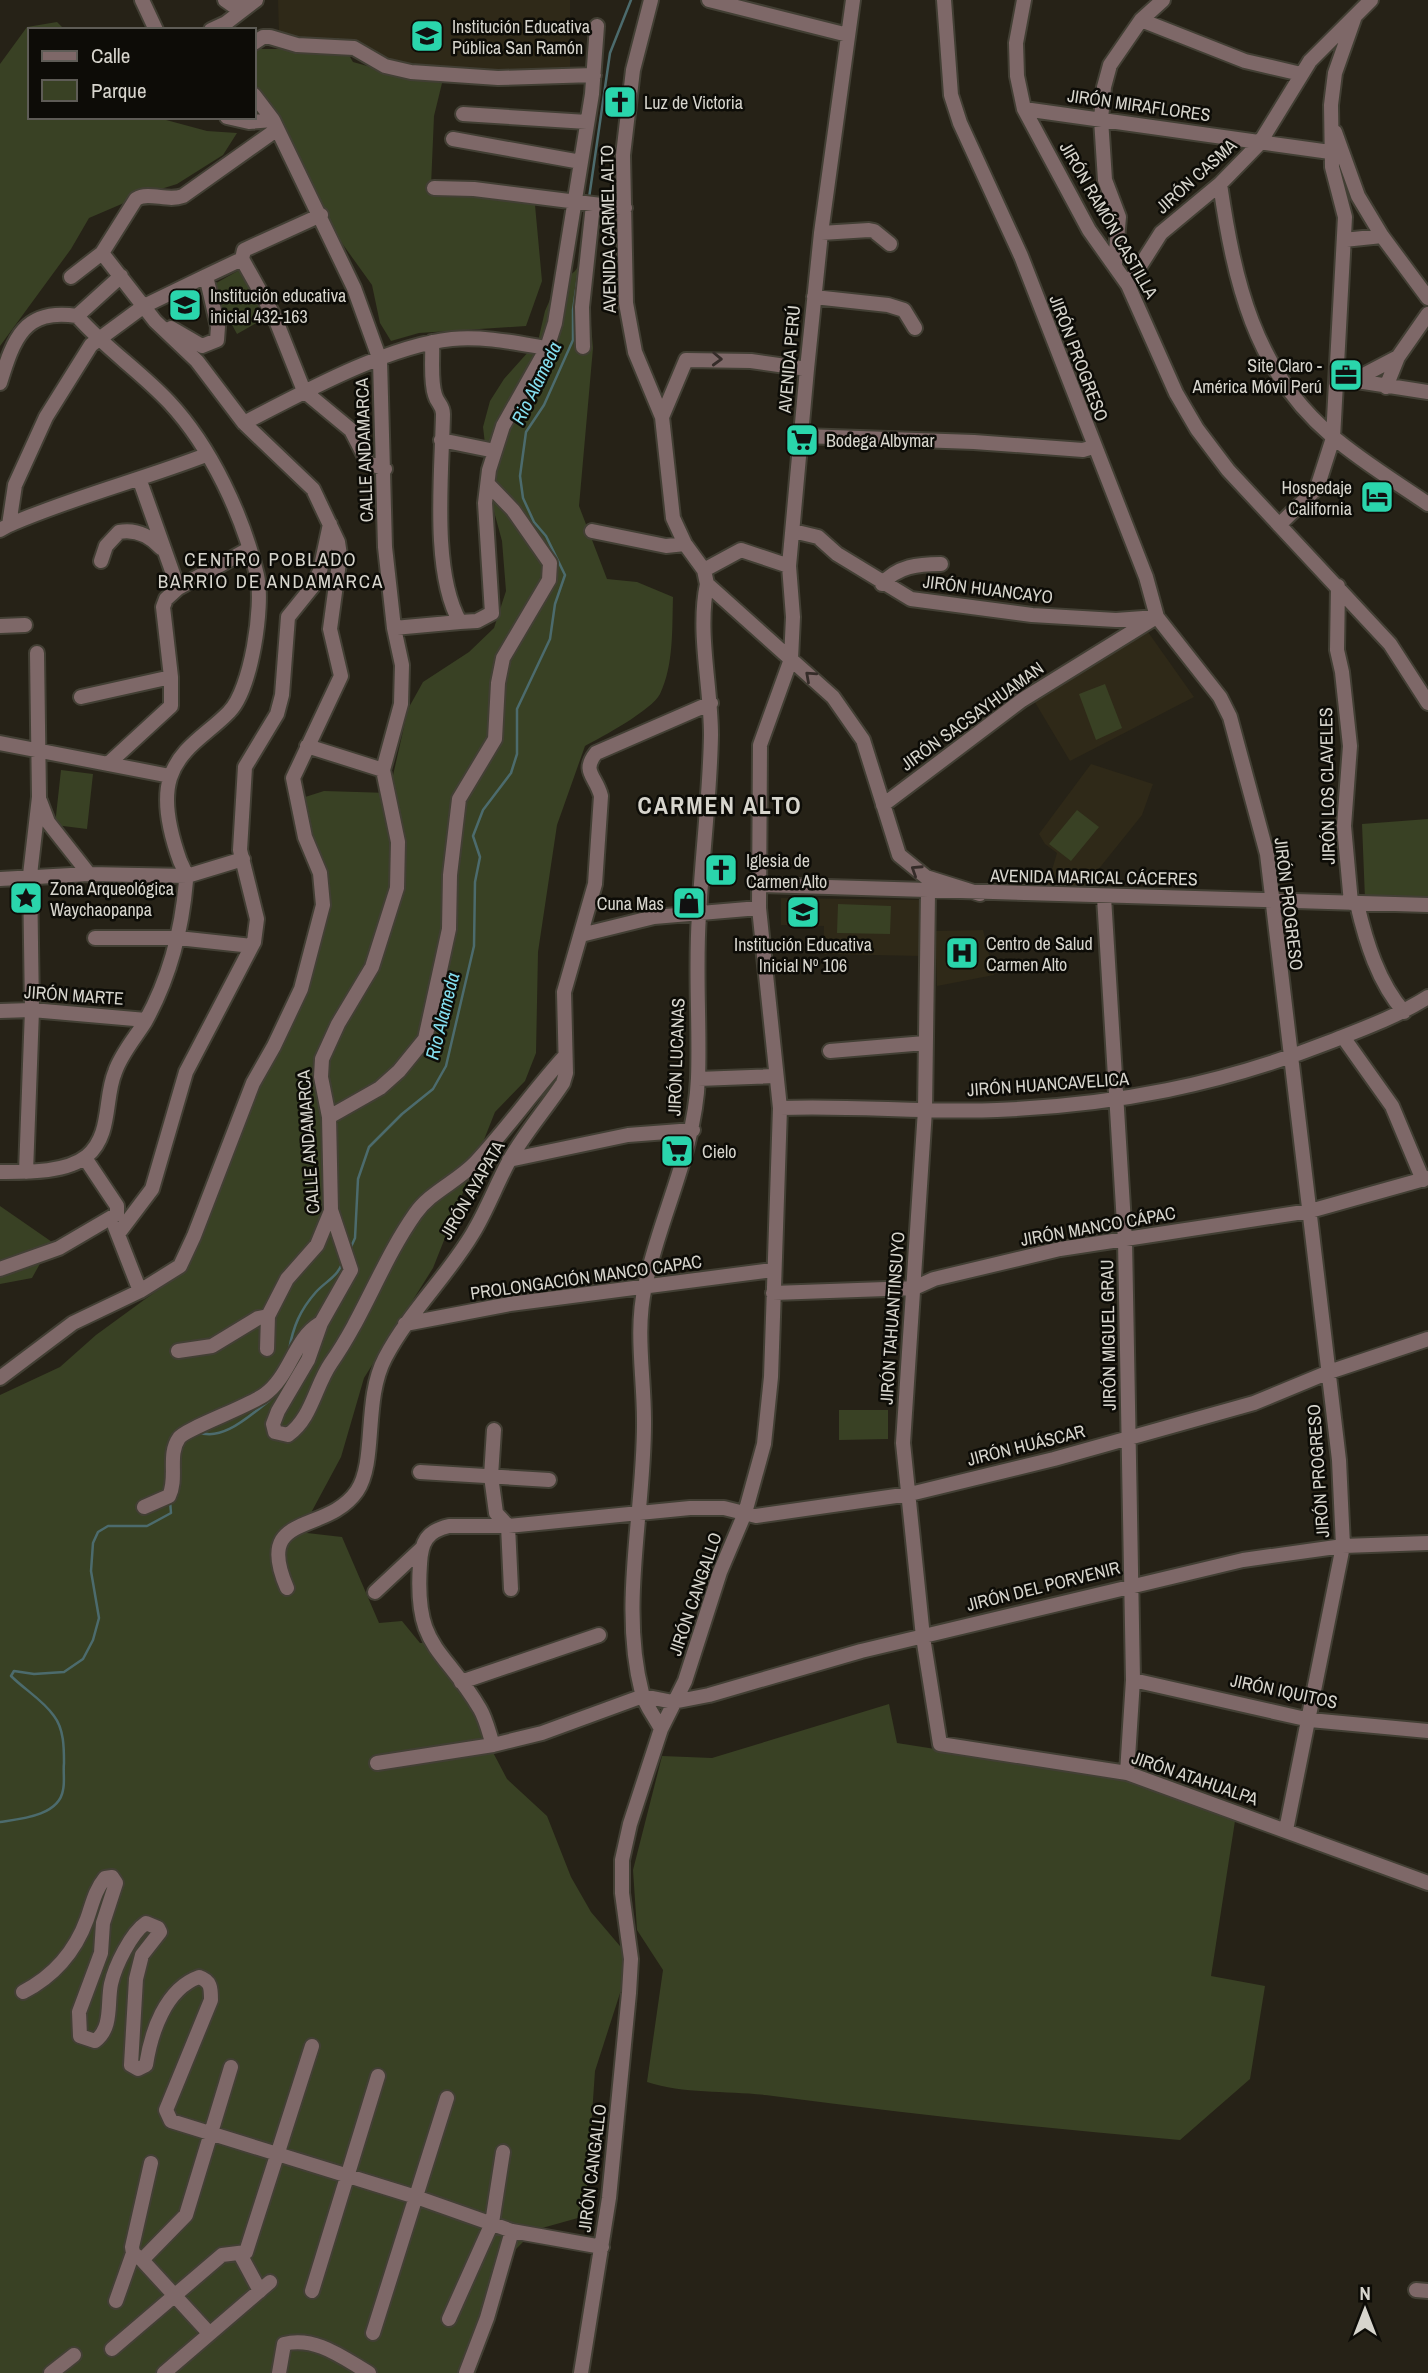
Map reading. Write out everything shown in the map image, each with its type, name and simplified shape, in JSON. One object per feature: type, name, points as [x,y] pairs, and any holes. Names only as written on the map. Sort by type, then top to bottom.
[{"type":"street","points":[[142,0],[155,28]]},
{"type":"street","points":[[225,0],[235,7],[254,1]]},
{"type":"street","name":"AVENIDA CARMEL ALTO","points":[[651,0],[629,97],[623,155],[626,303],[635,352],[662,416],[673,518],[685,544],[706,577],[791,659]]},
{"type":"street","points":[[709,0],[848,35]]},
{"type":"street","name":"AVENIDA PERÚ","points":[[759,885],[760,745],[791,659],[793,617],[789,566],[803,436],[807,369],[821,233],[853,0]]},
{"type":"street","name":"JIRÓN PROGRESO","points":[[944,0],[951,96],[960,123],[1021,256],[1146,578],[1157,617],[1220,697],[1230,716],[1266,854],[1339,1460],[1343,1546],[1286,1830]]},
{"type":"street","name":"JIRÓN RAMÓN CASTILLA","points":[[1024,0],[1016,43],[1017,76],[1024,109],[1089,230],[1128,285],[1157,354],[1197,429],[1228,470],[1390,644],[1428,703]]},
{"type":"street","points":[[1115,264],[1119,217],[1105,180],[1101,119],[1104,87],[1110,65],[1141,20],[1163,0]]},
{"type":"street","name":"JIRÓN CASMA","points":[[1128,285],[1161,233],[1220,184],[1259,144],[1310,61],[1371,0]]},
{"type":"street","points":[[215,28],[254,1]]},
{"type":"street","points":[[1279,525],[1317,488],[1333,438],[1345,217],[1330,152],[1335,73],[1354,19]]},
{"type":"street","points":[[1141,20],[1245,61],[1301,74]]},
{"type":"street","points":[[583,347],[584,205],[580,162],[594,75],[597,26]]},
{"type":"street","points":[[256,42],[263,37],[270,37],[297,45],[354,48],[385,66],[411,72],[498,78],[594,75]]},
{"type":"street","name":"CALLE ANDAMARCA","points":[[256,98],[275,125],[321,215],[354,288],[380,360],[386,547],[394,628],[402,665],[401,704],[383,770],[398,842],[397,888],[372,967],[338,1024],[322,1059],[321,1077],[329,1118],[332,1217],[351,1270],[321,1323],[308,1360],[278,1411],[273,1424],[275,1432],[281,1436],[298,1428],[304,1420],[326,1371],[356,1324],[375,1282],[416,1213],[427,1200],[476,1162],[565,1056]]},
{"type":"street","name":"JIRÓN MIRAFLORES","points":[[1024,109],[1330,152]]},
{"type":"street","points":[[463,114],[587,122]]},
{"type":"street","points":[[236,119],[275,125]]},
{"type":"street","points":[[1332,124],[1358,196],[1382,236],[1428,298]]},
{"type":"street","points":[[71,277],[102,253],[136,199],[146,195],[168,200],[183,196],[275,125]]},
{"type":"street","points":[[453,139],[580,162]]},
{"type":"street","points":[[1220,184],[1238,288],[1281,380],[1300,406],[1333,438],[1428,504]]},
{"type":"street","points":[[435,188],[474,189],[584,205],[625,208]]},
{"type":"street","points":[[394,628],[477,621],[492,613],[485,503],[495,451],[503,426],[547,348],[584,205]]},
{"type":"street","points":[[321,215],[244,250],[242,259],[275,318],[304,391],[351,430],[368,463],[385,469]]},
{"type":"street","points":[[821,233],[874,230],[890,244]]},
{"type":"street","points":[[1344,240],[1382,236]]},
{"type":"street","points":[[0,1378],[73,1323],[139,1291],[180,1266],[188,1252],[253,1083],[274,1046],[308,970],[320,925],[323,898],[320,873],[305,837],[293,784],[307,746],[341,676],[330,629],[340,555],[330,523],[313,489],[244,423],[197,361],[144,306],[102,253]]},
{"type":"street","points":[[4,528],[15,485],[46,417],[91,345],[144,306],[242,259]]},
{"type":"street","points":[[77,316],[121,276]]},
{"type":"street","points":[[144,306],[178,334],[202,346],[213,345],[217,341],[218,327],[206,276]]},
{"type":"street","points":[[814,297],[888,305],[904,310],[915,328]]},
{"type":"street","points":[[0,383],[14,345],[28,325],[43,315],[55,313],[77,316],[99,341],[169,401],[190,425],[230,498],[258,577],[259,609],[244,692],[231,711],[187,747],[170,776],[170,822],[187,876],[178,938],[146,1020],[114,1073],[101,1136],[85,1158],[26,1172],[0,1172]]},
{"type":"street","points":[[1386,387],[1398,356],[1428,314]]},
{"type":"street","points":[[244,423],[304,391],[432,342],[475,338],[547,348]]},
{"type":"street","points":[[432,342],[434,393],[443,412],[440,531],[454,612],[460,622]]},
{"type":"street","points":[[1356,379],[1398,356]]},
{"type":"street","points":[[662,416],[686,360],[751,361],[807,369]]},
{"type":"street","points":[[1338,378],[1428,392]]},
{"type":"street","points":[[803,436],[974,442],[1083,450],[1093,447]]},
{"type":"street","points":[[441,440],[495,451]]},
{"type":"street","points":[[4,528],[46,509],[140,481],[206,455]]},
{"type":"street","points":[[140,481],[178,588]]},
{"type":"street","points":[[329,1118],[380,1088],[399,1071],[425,1039],[449,929],[452,850],[459,799],[495,739],[498,683],[503,658],[550,580],[550,563],[513,510],[488,484]]},
{"type":"street","points":[[118,1234],[152,1189],[186,1072],[252,947],[257,919],[243,859],[240,823],[245,767],[276,714],[282,695],[288,617],[320,571],[330,523]]},
{"type":"street","points":[[101,561],[112,539],[127,531],[149,536],[164,551]]},
{"type":"street","points":[[592,531],[629,541],[666,546],[685,544]]},
{"type":"street","name":"JIRÓN HUANCAYO","points":[[793,531],[817,537],[882,584],[911,599],[990,611],[1116,620],[1157,617]]},
{"type":"street","points":[[108,764],[171,706],[171,677],[163,607],[166,599],[178,588],[249,549]]},
{"type":"street","points":[[706,577],[741,550],[789,566]]},
{"type":"street","points":[[882,584],[891,573],[905,567],[941,564]]},
{"type":"street","name":"JIRÓN LUCANAS","points":[[661,1729],[643,1696],[635,1654],[644,1420],[639,1332],[644,1290],[656,1238],[683,1167],[692,1130],[698,1079],[699,913],[706,831],[711,703],[703,604],[706,577]]},
{"type":"street","name":"JIRÓN LOS CLAVELES","points":[[1338,586],[1337,650],[1350,746],[1344,826],[1354,904]]},
{"type":"street","name":"JIRÓN SACSAYHUAMAN","points":[[884,805],[1022,700],[1157,617]]},
{"type":"street","points":[[0,626],[25,625]]},
{"type":"street","points":[[26,1172],[32,1010],[30,876],[39,797],[37,653]]},
{"type":"street","points":[[791,659],[833,697],[863,740],[884,805],[891,838],[906,864],[926,877],[980,894]]},
{"type":"street","points":[[81,697],[171,677]]},
{"type":"street","name":"JIRÓN AYAPATA","points":[[287,1588],[279,1570],[276,1551],[280,1540],[289,1530],[349,1503],[361,1485],[366,1469],[373,1385],[384,1359],[405,1324],[473,1234],[509,1160],[563,1083],[564,992],[595,884],[601,796],[598,784],[589,776],[587,767],[590,760],[596,753],[643,730],[711,703]]},
{"type":"street","points":[[0,743],[170,776]]},
{"type":"street","points":[[307,746],[383,770]]},
{"type":"street","points":[[39,797],[48,822],[89,874]]},
{"type":"street","points":[[0,878],[89,874],[187,876],[243,859]]},
{"type":"street","name":"AVENIDA MARICAL CÁCERES","points":[[759,885],[980,894],[1272,899],[1428,905]]},
{"type":"street","name":"JIRÓN CANGALLO","points":[[581,2373],[602,2247],[618,2113],[631,1959],[622,1893],[622,1860],[630,1824],[661,1729],[685,1681],[720,1572],[745,1513],[764,1444],[771,1377],[780,1108],[759,908],[759,885]]},
{"type":"street","name":"JIRÓN TAHUANTINSUYO","points":[[928,892],[929,993],[925,1043],[925,1110],[904,1443],[923,1637],[940,1744]]},
{"type":"street","name":"JIRÓN MIGUEL GRAU","points":[[1104,897],[1125,1240],[1133,1680],[1126,1773]]},
{"type":"street","points":[[1354,904],[1367,945],[1395,1002],[1404,1012]]},
{"type":"street","points":[[581,935],[654,917],[759,908]]},
{"type":"street","points":[[95,938],[178,938],[252,947]]},
{"type":"street","name":"JIRÓN HUANCAVELICA","points":[[780,1108],[868,1106],[925,1110],[994,1110],[1117,1102],[1186,1087],[1289,1058],[1404,1012],[1428,997]]},
{"type":"street","name":"JIRÓN MARTE","points":[[0,1010],[32,1010],[146,1020]]},
{"type":"street","points":[[1343,1037],[1392,1106],[1425,1179]]},
{"type":"street","points":[[830,1051],[925,1043]]},
{"type":"street","points":[[698,1079],[775,1076]]},
{"type":"street","points":[[509,1160],[628,1135],[692,1130]]},
{"type":"street","points":[[0,1269],[59,1248],[118,1211],[85,1158]]},
{"type":"street","name":"JIRÓN MANCO CÁPAC","points":[[773,1293],[914,1288],[934,1279],[1060,1249],[1310,1211],[1425,1179]]},
{"type":"street","points":[[112,1217],[139,1291]]},
{"type":"street","points":[[267,1349],[268,1316],[287,1279],[317,1245],[332,1217]]},
{"type":"street","name":"PROLONGACIÓN MANCO CAPAC","points":[[405,1324],[510,1304],[644,1290],[731,1274],[773,1270]]},
{"type":"street","points":[[178,1351],[212,1346],[258,1318],[268,1316]]},
{"type":"street","points":[[144,1507],[169,1496],[173,1450],[180,1436],[187,1430],[234,1413],[266,1394],[291,1364],[305,1336],[321,1323]]},
{"type":"street","name":"JIRÓN HUÁSCAR","points":[[421,1549],[426,1536],[435,1529],[449,1526],[508,1526],[690,1508],[724,1508],[756,1516],[910,1494],[1254,1403],[1329,1373],[1428,1339]]},
{"type":"street","points":[[494,1430],[491,1476],[496,1513],[508,1526],[511,1589]]},
{"type":"street","points":[[420,1472],[549,1480]]},
{"type":"street","name":"JIRÓN DEL PORVENIR","points":[[673,1702],[1132,1584],[1243,1560],[1343,1546],[1428,1543]]},
{"type":"street","points":[[421,1549],[418,1590],[420,1615],[434,1650],[481,1710],[493,1745]]},
{"type":"street","points":[[375,1592],[421,1549]]},
{"type":"street","points":[[461,1682],[599,1635]]},
{"type":"street","name":"JIRÓN IQUITOS","points":[[1133,1680],[1310,1720],[1428,1731]]},
{"type":"street","points":[[377,1763],[493,1745],[542,1733],[643,1696],[673,1702]]},
{"type":"street","name":"JIRÓN ATAHUALPA","points":[[940,1744],[1126,1773],[1428,1883]]},
{"type":"street","points":[[23,1992],[44,1981],[67,1957],[81,1936],[99,1885],[105,1878],[112,1877],[116,1883],[103,1923],[101,1953],[79,2012],[78,2030],[86,2040],[95,2041],[102,2036],[107,2022],[111,1983],[131,1937],[146,1923],[158,1928],[158,1936],[142,1955],[136,1979],[131,2065],[138,2069],[146,2065],[151,2035],[164,2010],[181,1988],[199,1977],[207,1980],[211,1987],[211,2000],[166,2114],[171,2121],[416,2197],[512,2231],[602,2247]]},
{"type":"street","points":[[111,2349],[222,2255],[246,2252],[312,2046]]},
{"type":"street","points":[[137,2256],[186,2215],[208,2133],[231,2067]]},
{"type":"street","points":[[312,2291],[378,2076]]},
{"type":"street","points":[[373,2333],[447,2098]]},
{"type":"street","points":[[449,2319],[492,2223],[503,2152]]},
{"type":"street","points":[[116,2301],[137,2256],[151,2162]]},
{"type":"street","points":[[466,2373],[487,2318],[512,2231]]},
{"type":"street","points":[[164,2373],[265,2287],[240,2254]]},
{"type":"street","points":[[137,2256],[209,2333]]},
{"type":"street","points":[[279,2373],[284,2344],[296,2342],[317,2344],[369,2373]]},
{"type":"street","points":[[51,2373],[74,2355]]},
{"type":"shaded area","name":"Institución Educativa Pública San Ramón","points":[[278,0],[570,0],[570,71],[475,75],[376,64],[339,38],[301,44],[279,34]]},
{"type":"shaded area","points":[[1138,630],[1148,632],[1194,697],[1070,761],[1033,699]]},
{"type":"shaded area","points":[[1091,764],[1153,784],[1142,815],[1081,891],[1047,887],[1057,853],[1045,844],[1039,834]]},
{"type":"shaded area","points":[[781,898],[923,900],[922,956],[823,954],[824,926],[781,925]]},
{"type":"shaded area","name":"Centro de Salud Carmen Alto","points":[[983,930],[994,975],[937,986],[935,931]]},
{"type":"green space","points":[[57,22],[63,28],[28,28],[28,119],[162,119],[207,131],[237,133],[223,155],[177,184],[145,194],[89,218],[71,249],[0,346],[0,64],[27,27]]},
{"type":"green space","points":[[339,38],[353,62],[414,79],[443,79],[434,116],[431,186],[535,205],[542,281],[526,326],[419,333],[391,341],[380,323],[372,285],[331,228],[269,123],[256,109],[256,49],[288,49]]},
{"type":"green space","points":[[585,256],[593,348],[579,506],[607,579],[637,582],[673,597],[668,671],[660,694],[647,708],[585,746],[557,825],[538,952],[536,1053],[525,1081],[495,1112],[433,1268],[364,1378],[341,1457],[312,1511],[307,1533],[342,1537],[379,1623],[402,1621],[420,1643],[435,1642],[507,1779],[547,1816],[571,1877],[591,1912],[631,1959],[595,2071],[585,2216],[535,2230],[505,2260],[469,2373],[0,2373],[0,1395],[60,1367],[96,1335],[185,1270],[250,1098],[303,993],[324,909],[302,798],[324,791],[389,793],[408,709],[423,682],[469,652],[494,628],[506,591],[502,541],[492,504],[483,427],[490,401],[504,379],[538,341],[545,311],[555,288],[575,271]]},
{"type":"green space","points":[[241,269],[267,317],[237,334],[211,286]]},
{"type":"green space","points":[[1105,684],[1122,728],[1096,740],[1079,694]]},
{"type":"green space","points":[[61,770],[93,774],[87,829],[55,825]]},
{"type":"green space","points":[[1077,810],[1099,827],[1071,861],[1049,844]]},
{"type":"green space","points":[[1428,819],[1428,900],[1365,899],[1362,824]]},
{"type":"green space","points":[[838,904],[891,906],[890,934],[837,933]]},
{"type":"green space","points":[[0,1206],[52,1242],[32,1278],[0,1284]]},
{"type":"green space","points":[[839,1410],[888,1410],[888,1439],[839,1440]]},
{"type":"green space","points":[[889,1704],[897,1743],[1125,1779],[1235,1821],[1211,1976],[1265,1986],[1250,2079],[1180,2140],[874,2109],[757,2094],[693,2091],[647,2082],[663,1970],[637,1930],[633,1870],[662,1756],[712,1758]]},
{"type":"waterway","name":"Rio Alameda","points":[[589,198],[610,53],[631,0]]},
{"type":"waterway","name":"Rio Alameda","points":[[350,1249],[355,1238],[358,1179],[369,1147],[402,1114],[433,1089],[446,1066],[474,946],[475,882],[480,857],[473,836],[483,810],[511,773],[517,754],[517,709],[550,639],[555,604],[565,575],[523,498],[520,476],[526,432],[544,405],[573,340],[573,310],[580,263]]},
{"type":"waterway","name":"Rio Alameda","points":[[289,1350],[301,1312],[342,1264]]},
{"type":"waterway","name":"Rio Alameda","points":[[198,1432],[217,1433],[236,1426],[269,1401],[271,1396]]},
{"type":"waterway","name":"Rio Alameda","points":[[166,1485],[167,1471]]},
{"type":"waterway","name":"Rio Alameda","points":[[0,1822],[47,1811],[60,1799],[64,1784],[62,1733],[57,1721],[45,1705],[11,1676],[14,1671],[34,1674],[64,1672],[83,1659],[93,1640],[99,1618],[91,1571],[93,1543],[98,1532],[108,1526],[147,1526],[171,1513],[170,1501]]},
{"type":"place","name":"Institución Educativa Pública San Ramón","points":[[427,36]]},
{"type":"place","name":"Luz de Victoria","points":[[620,102]]},
{"type":"place","name":"Institución educativa inicial 432-163","points":[[185,305]]},
{"type":"place","name":"Site Claro - América Móvil Perú","points":[[1346,375]]},
{"type":"place","name":"Bodega Albymar","points":[[802,440]]},
{"type":"place","name":"Hospedaje California","points":[[1377,497]]},
{"type":"place","name":"Iglesia de Carmen Alto","points":[[721,870]]},
{"type":"place","name":"Zona Arqueológica Waychaopanpa","points":[[26,898]]},
{"type":"place","name":"Cuna Mas","points":[[689,903]]},
{"type":"place","name":"Institución Educativa Inicial Nº 106","points":[[803,912]]},
{"type":"place","name":"Centro de Salud Carmen Alto","points":[[962,953]]},
{"type":"place","name":"Cielo","points":[[677,1151]]},
{"type":"district","name":"CENTRO POBLADO BARRIO DE ANDAMARCA","points":[[271,570]]},
{"type":"district","name":"CARMEN ALTO","points":[[720,805]]}]
